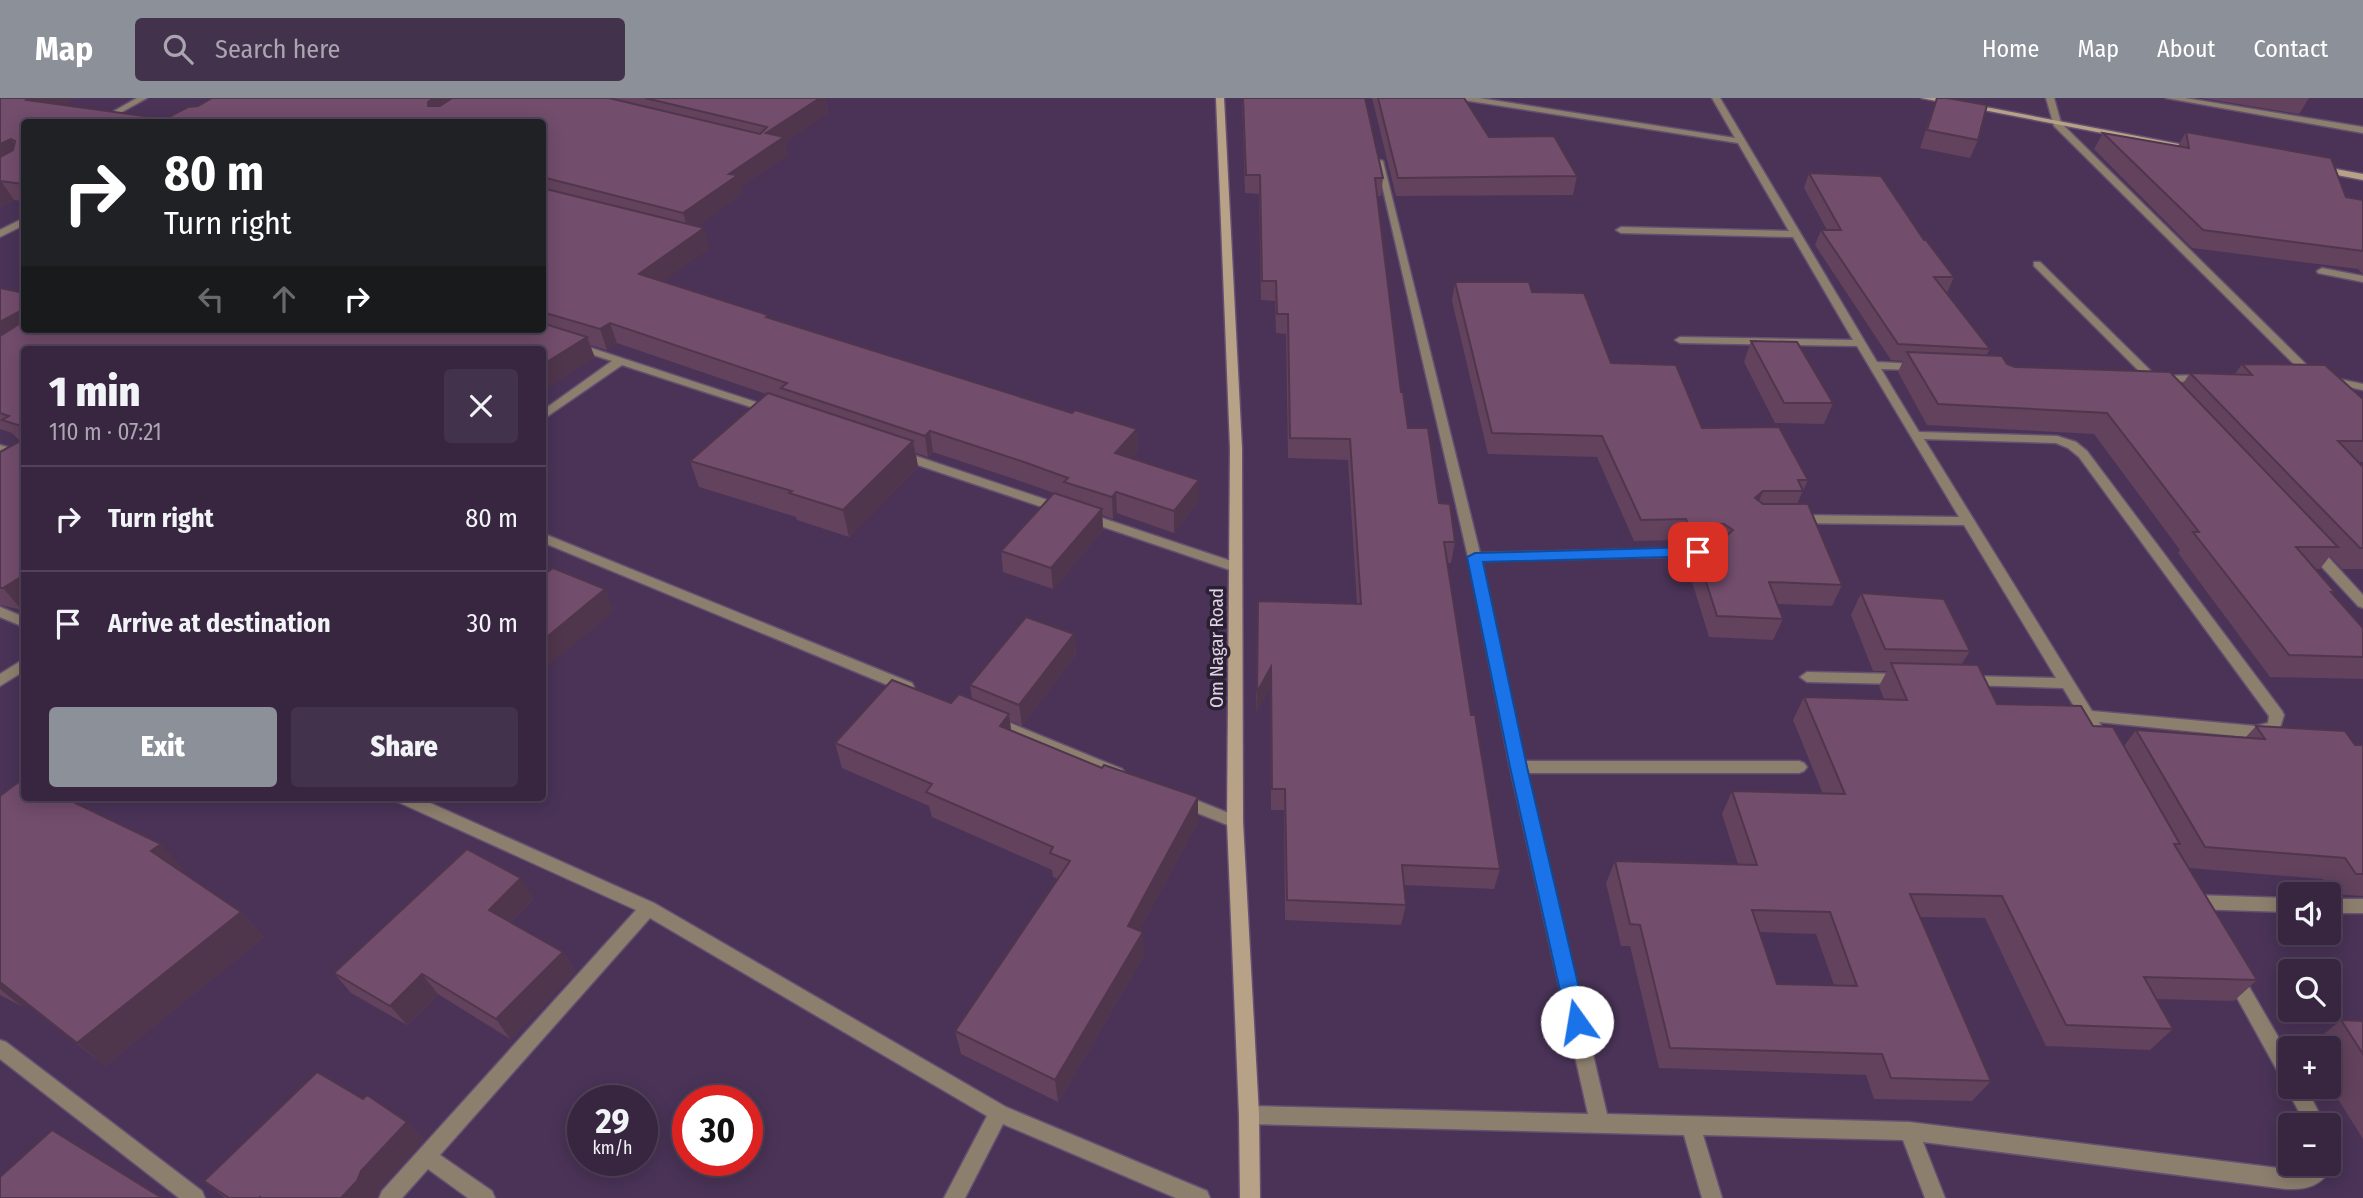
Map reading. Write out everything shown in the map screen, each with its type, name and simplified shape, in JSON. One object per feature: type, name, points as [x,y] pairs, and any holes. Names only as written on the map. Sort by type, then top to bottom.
[{"type":"street","points":[[105,119],[144,98]]},
{"type":"street","name":"Om Nagar Road","points":[[1220,98],[1236,448],[1235,822],[1249,1115],[1250,1198]]},
{"type":"street","points":[[1463,98],[1741,141]]},
{"type":"street","points":[[1716,98],[1873,365],[2109,751]]},
{"type":"street","points":[[1925,98],[2204,149]]},
{"type":"street","points":[[2050,98],[2057,124],[2333,395]]},
{"type":"street","points":[[2170,98],[2363,130]]},
{"type":"street","points":[[1377,152],[1475,557],[1518,767],[1600,1124]]},
{"type":"street","points":[[2310,168],[2363,177]]},
{"type":"street","points":[[0,234],[21,223]]},
{"type":"street","points":[[1621,230],[1796,234]]},
{"type":"street","points":[[2037,264],[2173,400]]},
{"type":"street","points":[[2322,271],[2363,279]]},
{"type":"street","points":[[1680,340],[1860,342]]},
{"type":"street","points":[[557,341],[790,417]]},
{"type":"street","points":[[546,414],[621,360]]},
{"type":"street","points":[[1873,365],[1926,368]]},
{"type":"street","points":[[2299,376],[2312,376],[2363,387]]},
{"type":"street","points":[[2140,379],[2220,378]]},
{"type":"street","points":[[1918,436],[2039,439],[2072,445],[2083,454],[2277,715],[2274,727],[2256,732],[2089,716]]},
{"type":"street","points":[[882,448],[1235,567]]},
{"type":"street","points":[[0,449],[21,455]]},
{"type":"street","points":[[1782,519],[1969,520]]},
{"type":"street","points":[[546,539],[927,695]]},
{"type":"street","points":[[2306,542],[2363,603]]},
{"type":"street","points":[[1475,557],[1716,552]]},
{"type":"street","points":[[0,612],[21,621]]},
{"type":"street","points":[[0,681],[21,666]]},
{"type":"street","points":[[1807,677],[1918,680]]},
{"type":"street","points":[[1959,681],[2069,683]]},
{"type":"street","points":[[978,716],[1132,780]]},
{"type":"street","points":[[1518,767],[1799,767]]},
{"type":"street","points":[[1171,795],[1235,822]]},
{"type":"street","points":[[411,801],[648,908],[999,1113],[1200,1198]]},
{"type":"street","points":[[2193,902],[2278,905]]},
{"type":"street","points":[[2341,906],[2363,906]]},
{"type":"street","points":[[389,1198],[648,908]]},
{"type":"street","points":[[2226,961],[2278,1054]]},
{"type":"street","points":[[0,1048],[195,1198]]},
{"type":"street","points":[[954,1198],[999,1113]]},
{"type":"street","points":[[1249,1115],[1909,1131],[2286,1179],[2307,1180],[2314,1176]]},
{"type":"street","points":[[1691,1126],[1712,1198]]},
{"type":"street","points":[[1909,1131],[1935,1198]]},
{"type":"street","points":[[427,1157],[485,1198]]},
{"type":"building","points":[[0,98],[32,98],[27,100],[165,119],[21,119],[21,184],[0,181],[0,157],[13,150],[15,141],[11,139],[0,144]]},
{"type":"building","points":[[212,98],[434,98],[428,102],[428,106],[440,106],[452,98],[609,98],[760,134],[767,127],[645,98],[820,98],[766,133],[784,137],[729,174],[738,175],[683,213],[546,178],[546,119],[165,119]]},
{"type":"building","points":[[1243,98],[1365,98],[1383,178],[1375,178],[1401,392],[1408,428],[1428,428],[1439,503],[1450,504],[1455,542],[1444,542],[1471,715],[1475,715],[1500,869],[1402,865],[1406,905],[1287,900],[1285,789],[1272,789],[1271,667],[1257,692],[1258,601],[1361,604],[1350,439],[1290,438],[1288,314],[1277,314],[1276,281],[1262,281],[1260,175],[1246,175]]},
{"type":"building","points":[[1378,98],[1464,98],[1489,137],[1554,136],[1577,176],[1398,178]]},
{"type":"building","points":[[1937,98],[1987,105],[1978,140],[1927,130]]},
{"type":"building","points":[[2186,132],[2331,158],[2346,197],[2363,200],[2363,251],[2203,230],[2103,133],[2189,148]]},
{"type":"building","points":[[1809,173],[1881,176],[1924,240],[1954,277],[1934,277],[1990,349],[1898,344],[1821,230],[1841,230]]},
{"type":"building","points":[[546,189],[704,228],[639,274],[768,315],[766,317],[1072,413],[1075,410],[1137,429],[1115,453],[1199,480],[1174,511],[1116,492],[1112,497],[1064,482],[1068,478],[1024,462],[930,431],[925,436],[781,388],[787,383],[610,323],[600,329],[546,313]]},
{"type":"building","points":[[1455,282],[1529,282],[1532,292],[1584,293],[1611,363],[1676,365],[1702,428],[1779,427],[1808,480],[1798,480],[1803,491],[1763,491],[1755,498],[1763,504],[1808,504],[1842,585],[1769,582],[1783,619],[1717,616],[1692,538],[1724,538],[1733,530],[1724,524],[1688,525],[1686,519],[1641,520],[1602,436],[1492,433]]},
{"type":"building","points":[[0,288],[21,292],[21,311],[0,322]]},
{"type":"building","points":[[21,323],[21,333],[546,333],[546,324],[587,337],[546,363],[546,346],[21,346],[21,426],[2,420],[9,416],[0,413],[0,336]]},
{"type":"building","points":[[1751,341],[1797,342],[1833,403],[1784,403]]},
{"type":"building","points":[[1907,352],[2002,356],[2007,364],[2015,367],[2170,372],[2338,547],[2296,547],[2363,628],[2363,657],[2289,655],[2193,532],[2199,532],[2107,413],[1938,404]]},
{"type":"building","points":[[2242,364],[2325,365],[2363,399],[2363,441],[2338,441],[2363,467],[2363,548],[2360,548],[2190,373],[2252,375]]},
{"type":"building","points":[[768,393],[913,441],[843,510],[789,493],[792,491],[690,461]]},
{"type":"building","points":[[21,441],[21,577],[3,588],[0,588],[0,452]]},
{"type":"building","points":[[1054,493],[1102,509],[1051,568],[1001,551]]},
{"type":"building","points":[[553,568],[605,589],[546,638],[546,573]]},
{"type":"building","points":[[1861,593],[1944,599],[1970,651],[1885,649]]},
{"type":"building","points":[[1026,617],[1074,634],[1019,705],[970,685]]},
{"type":"building","points":[[1891,663],[1978,665],[1997,704],[2081,706],[2093,726],[2113,727],[2180,844],[2174,844],[2257,980],[2144,977],[2173,1029],[2066,1025],[2002,896],[1910,894],[1991,1081],[1891,1078],[1882,1054],[1670,1048],[1640,925],[1630,924],[1615,861],[1757,865],[1732,791],[1845,794],[1804,697],[1907,700]],"holes":[[[1752,910],[1830,912],[1857,986],[1777,984]]]},
{"type":"building","points":[[892,680],[951,703],[959,694],[1009,714],[1000,726],[1102,768],[1104,765],[1198,797],[1128,926],[1143,932],[1055,1080],[955,1031],[1070,861],[1050,853],[1053,847],[926,792],[932,784],[835,743]]},
{"type":"building","points":[[2256,726],[2345,731],[2355,745],[2363,745],[2363,874],[2356,874],[2345,858],[2205,847],[2136,730],[2265,739]]},
{"type":"building","points":[[21,780],[21,801],[71,801],[161,844],[151,851],[241,912],[77,1043],[0,982],[0,796]]},
{"type":"building","points":[[467,849],[521,878],[489,910],[563,952],[496,1019],[422,974],[390,1006],[334,973]]},
{"type":"building","points":[[2341,1020],[2363,1021],[2363,1054]]},
{"type":"building","points":[[317,1072],[363,1099],[367,1095],[407,1122],[361,1171],[357,1181],[341,1198],[229,1198],[204,1181]]},
{"type":"building","points":[[52,1130],[162,1198],[0,1198],[0,1177]]},
{"type":"route","points":[[1577,1022],[1518,767],[1475,557],[1698,552]]}]
